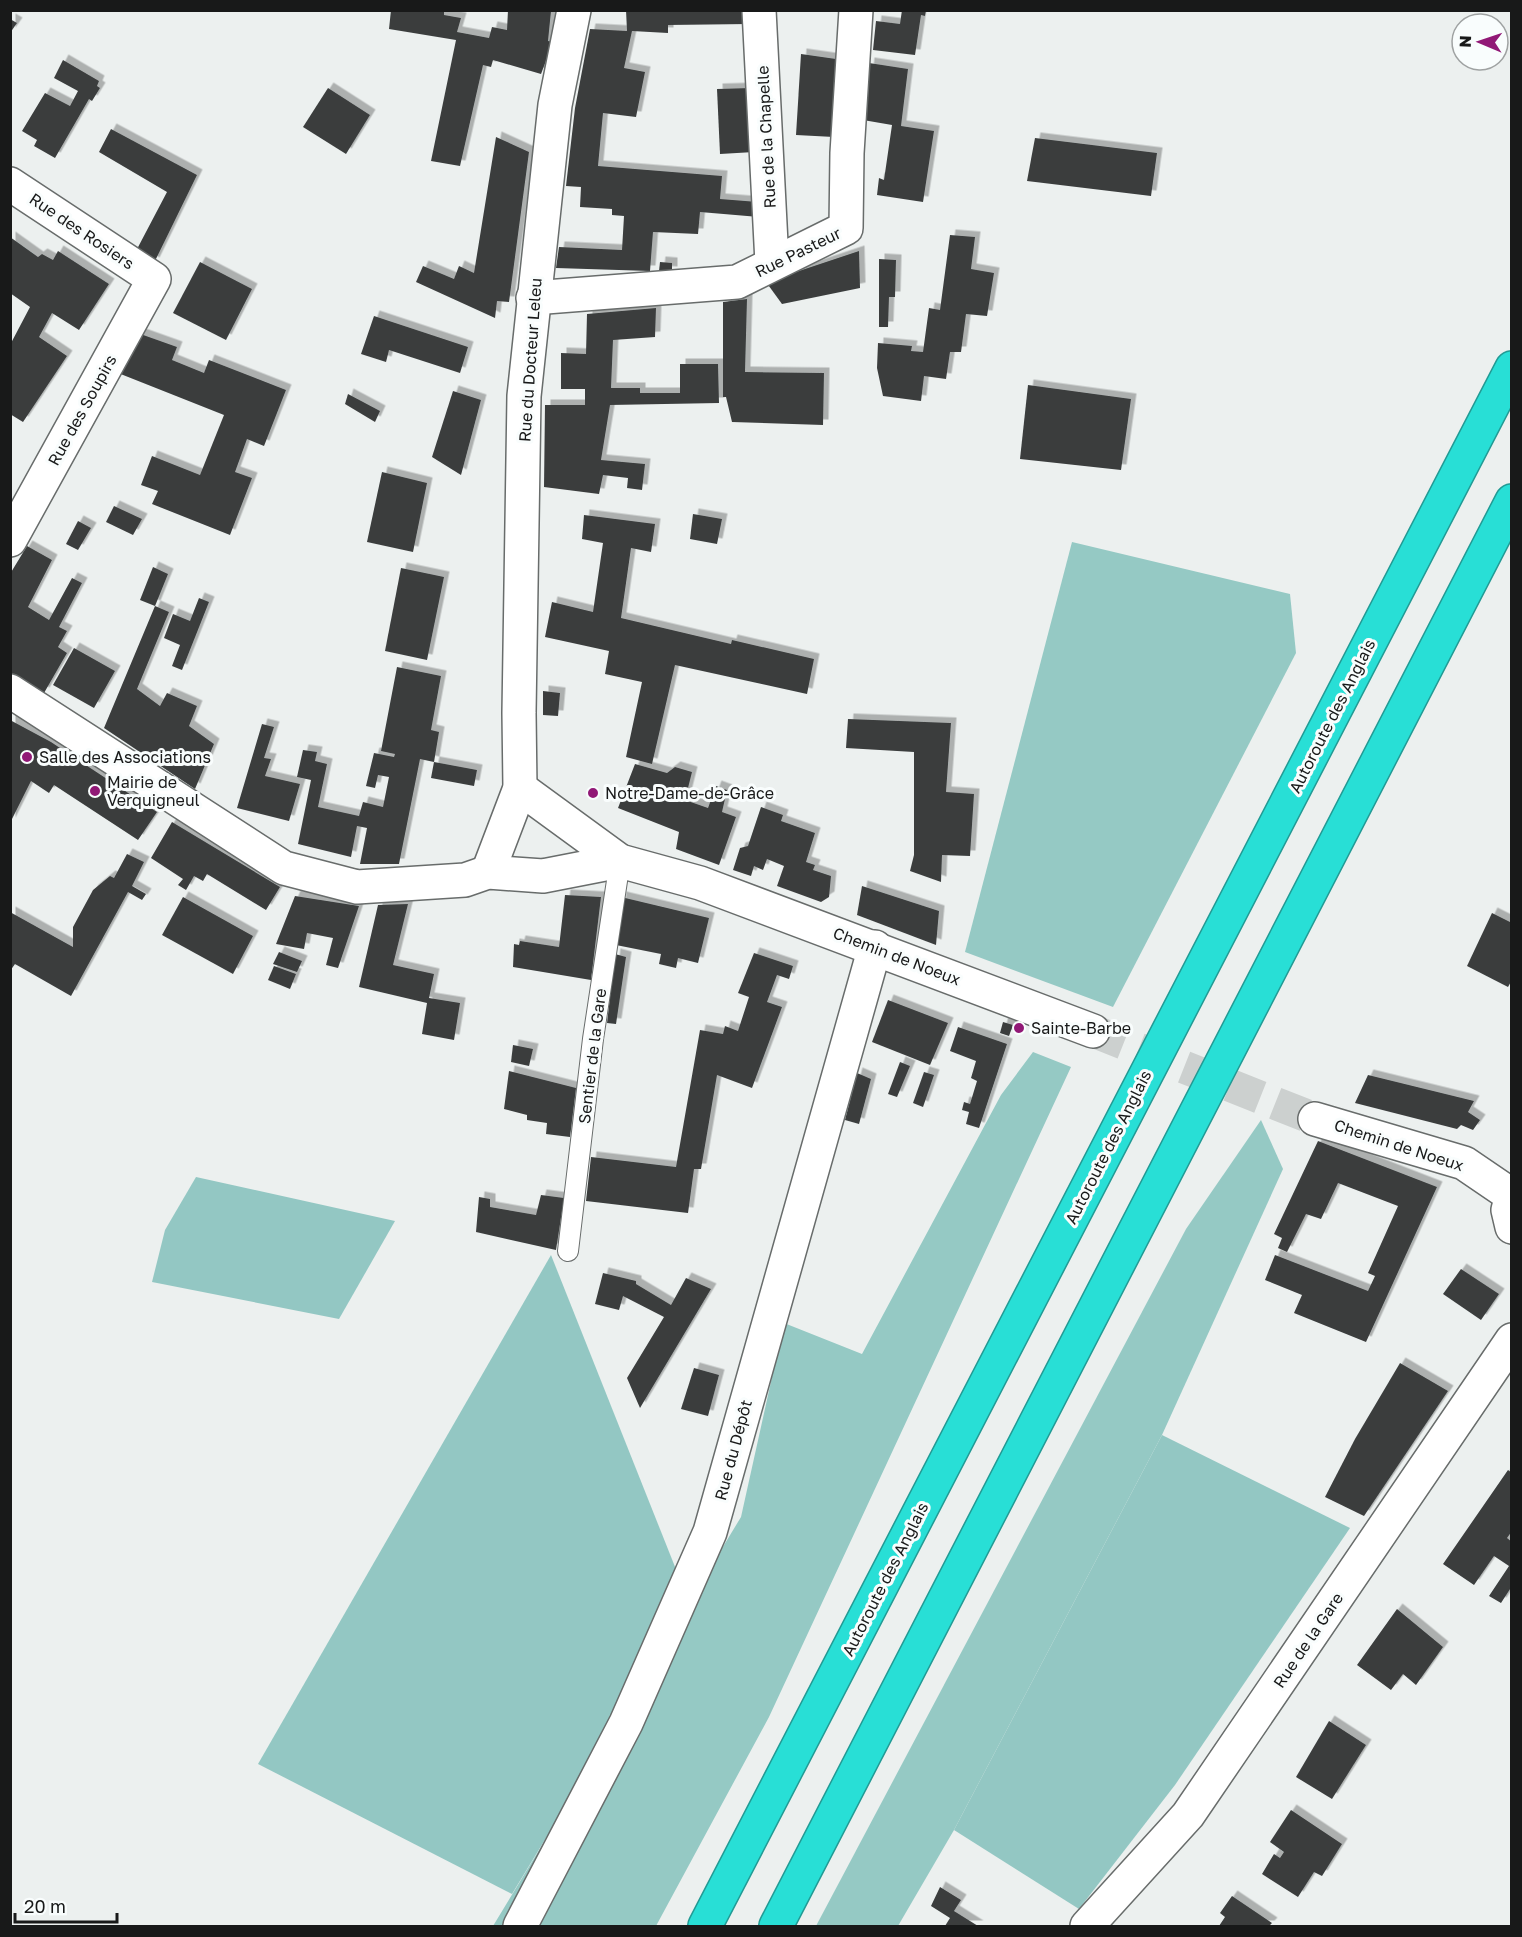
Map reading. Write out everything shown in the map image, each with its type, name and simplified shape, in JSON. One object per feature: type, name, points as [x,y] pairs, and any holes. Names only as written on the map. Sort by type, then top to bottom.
[{"type":"highway","name":"Autoroute des Anglais","points":[[705,1926],[1512,368]]},
{"type":"highway","points":[[776,1926],[1512,501]]},
{"type":"street","name":"Rue du Docteur Leleu","points":[[520,788],[524,396],[555,105],[574,10]]},
{"type":"street","name":"Rue de la Chapelle","points":[[759,10],[772,263]]},
{"type":"street","name":"Rue Pasteur","points":[[533,298],[737,282],[846,228],[847,153],[856,10]]},
{"type":"street","name":"Rue des Rosiers","points":[[10,184],[154,279]]},
{"type":"street","name":"Rue des Soupirs","points":[[10,540],[154,279]]},
{"type":"street","points":[[10,692],[284,868],[357,887],[465,880],[488,872],[543,876],[620,861]]},
{"type":"street","points":[[488,872],[520,788],[620,861]]},
{"type":"street","name":"Chemin de Noeux","points":[[620,861],[700,883],[1093,1031]]},
{"type":"street","name":"Rue du Dépôt","points":[[520,1926],[626,1723],[710,1532],[875,947]]},
{"type":"street","name":"Chemin de Noeux","points":[[1315,1119],[1464,1163],[1511,1195]]},
{"type":"street","points":[[1511,1195],[1508,1210],[1512,1227]]},
{"type":"street","name":"Rue de la Gare","points":[[1087,1926],[1188,1815],[1512,1340]]},
{"type":"lane","name":"Sentier de la Gare","points":[[568,1251],[593,1039],[620,861]]},
{"type":"shaded area","points":[[1072,542],[1290,594],[1296,653],[1113,1007],[965,952]]},
{"type":"shaded area","points":[[1033,1052],[1071,1067],[769,1717],[656,1926],[493,1926],[741,1517],[784,1323],[862,1354],[1001,1095]]},
{"type":"shaded area","points":[[1261,1120],[1283,1169],[1162,1435],[954,1830],[898,1926],[816,1926],[1186,1229]]},
{"type":"shaded area","points":[[196,1177],[395,1221],[339,1319],[152,1282],[165,1230]]},
{"type":"shaded area","points":[[551,1255],[689,1602],[512,1894],[258,1764]]},
{"type":"shaded area","points":[[1162,1435],[1350,1528],[1175,1785],[1079,1909],[954,1830]]},
{"type":"building","points":[[391,10],[444,10],[444,15],[461,18],[457,32],[489,38],[492,27],[507,30],[508,10],[551,11],[548,41],[553,42],[541,74],[493,60],[491,67],[483,65],[460,166],[431,161],[456,40],[389,29]]},
{"type":"building","points":[[626,10],[749,10],[749,24],[668,25],[668,33],[632,31],[624,68],[645,72],[636,117],[603,113],[598,166],[722,176],[720,199],[758,202],[759,217],[700,212],[698,234],[653,232],[650,271],[556,268],[559,247],[622,250],[624,216],[612,215],[612,209],[580,207],[581,187],[566,186],[575,108],[590,29],[627,31]]},
{"type":"building","points":[[902,10],[926,10],[925,16],[921,15],[915,55],[873,50],[876,21],[900,24]]},
{"type":"building","points":[[10,19],[17,23],[10,33]]},
{"type":"building","points":[[801,54],[836,59],[834,137],[796,135]]},
{"type":"building","points":[[63,60],[99,81],[97,86],[100,88],[92,101],[89,99],[55,158],[34,146],[37,140],[22,131],[45,93],[70,106],[78,91],[54,78]]},
{"type":"building","points":[[869,63],[908,69],[901,126],[934,131],[923,202],[877,195],[879,178],[884,180],[892,125],[863,120]]},
{"type":"building","points":[[328,88],[370,115],[346,154],[303,127]]},
{"type":"building","points":[[751,88],[754,152],[720,154],[717,89]]},
{"type":"building","points":[[111,129],[197,175],[154,263],[136,251],[167,192],[99,152]]},
{"type":"building","points":[[496,137],[529,152],[509,302],[497,301],[495,318],[416,282],[423,266],[454,279],[459,266],[474,273]]},
{"type":"building","points":[[1035,138],[1157,153],[1151,196],[1027,181]]},
{"type":"building","points":[[950,235],[975,237],[971,269],[994,273],[987,316],[966,314],[961,352],[950,352],[946,379],[924,376],[921,401],[883,396],[877,368],[878,343],[912,346],[911,351],[923,352],[929,308],[940,310]]},
{"type":"building","points":[[10,237],[38,257],[42,254],[53,260],[58,251],[109,284],[79,330],[52,313],[39,337],[67,356],[23,422],[10,414],[10,345],[30,307],[10,293]]},
{"type":"building","points":[[859,251],[860,288],[782,304],[766,282]]},
{"type":"building","points":[[879,259],[896,260],[895,297],[889,297],[888,327],[879,327]]},
{"type":"building","points":[[200,262],[252,289],[226,340],[173,313]]},
{"type":"building","points":[[660,262],[672,263],[672,272],[659,271]]},
{"type":"building","points":[[747,299],[745,372],[824,373],[823,425],[732,422],[726,397],[723,397],[723,302]]},
{"type":"building","points":[[656,308],[655,337],[613,340],[611,388],[640,388],[640,393],[680,393],[680,364],[718,364],[719,403],[610,405],[601,460],[645,464],[642,490],[627,488],[628,478],[603,475],[599,494],[544,487],[545,405],[585,405],[585,389],[561,389],[561,353],[586,354],[587,314]]},
{"type":"building","points":[[374,316],[468,347],[460,373],[389,350],[386,362],[361,354]]},
{"type":"building","points":[[132,331],[177,347],[172,360],[204,373],[209,360],[286,390],[264,446],[247,439],[235,472],[252,478],[230,535],[152,504],[158,491],[141,485],[152,456],[200,475],[224,415],[113,371]]},
{"type":"building","points":[[1028,385],[1131,399],[1121,470],[1020,459]]},
{"type":"building","points":[[453,391],[481,400],[461,475],[432,457]]},
{"type":"building","points":[[348,394],[380,411],[375,422],[345,404]]},
{"type":"building","points":[[382,472],[427,483],[413,552],[367,542]]},
{"type":"building","points":[[114,506],[142,519],[133,535],[106,522]]},
{"type":"building","points":[[693,514],[722,519],[717,544],[690,539]]},
{"type":"building","points":[[584,515],[655,524],[651,552],[631,548],[621,618],[731,644],[732,640],[814,659],[807,694],[675,665],[652,764],[626,757],[642,682],[605,674],[609,651],[545,637],[552,602],[593,612],[603,543],[582,539]]},
{"type":"building","points":[[78,521],[91,528],[78,550],[66,544]]},
{"type":"building","points":[[27,546],[52,560],[28,607],[49,620],[72,578],[82,583],[59,627],[67,631],[58,647],[67,653],[44,693],[10,673],[10,574]]},
{"type":"building","points":[[153,567],[168,574],[155,606],[140,600]]},
{"type":"building","points":[[401,568],[444,577],[427,660],[385,651]]},
{"type":"building","points":[[199,598],[209,602],[182,670],[172,666],[180,645],[164,638],[173,614],[190,621]]},
{"type":"building","points":[[155,606],[169,612],[137,689],[160,706],[167,693],[197,706],[189,726],[214,744],[195,789],[104,728]]},
{"type":"building","points":[[74,648],[115,671],[94,708],[53,685]]},
{"type":"building","points":[[397,667],[441,676],[431,730],[439,732],[434,762],[420,759],[399,864],[360,864],[367,828],[357,826],[351,857],[298,844],[311,780],[297,777],[303,750],[317,752],[315,761],[327,764],[318,807],[359,816],[363,802],[383,807],[389,777],[378,775],[375,788],[366,786],[374,753],[394,757],[395,754],[381,751]]},
{"type":"building","points":[[543,691],[560,693],[558,716],[543,715]]},
{"type":"building","points":[[848,719],[951,723],[946,792],[974,794],[970,856],[942,855],[941,882],[910,871],[914,855],[914,752],[846,748]]},
{"type":"building","name":"Mairie de Verquigneul","points":[[10,720],[51,742],[157,812],[138,840],[54,785],[49,793],[31,781],[10,823]]},
{"type":"building","points":[[262,724],[274,727],[264,758],[271,759],[265,776],[300,784],[289,821],[237,808]]},
{"type":"building","points":[[434,762],[477,770],[474,786],[431,778]]},
{"type":"building","points":[[635,764],[667,773],[675,767],[692,772],[685,800],[708,808],[716,786],[727,790],[722,812],[736,817],[719,865],[676,849],[679,832],[618,808]]},
{"type":"building","points":[[761,807],[783,815],[781,821],[815,833],[806,862],[815,865],[813,870],[831,876],[829,897],[821,902],[777,886],[784,866],[767,859],[763,870],[754,866],[751,876],[733,870],[740,848],[748,846]]},
{"type":"building","points":[[172,822],[280,887],[266,910],[207,874],[203,881],[194,876],[186,890],[178,885],[183,879],[151,858]]},
{"type":"building","points":[[127,854],[144,862],[132,886],[146,894],[142,900],[128,892],[71,996],[15,964],[10,971],[10,912],[73,947],[73,927],[93,890],[110,876],[114,878]]},
{"type":"building","points":[[862,886],[939,911],[936,945],[857,915]]},
{"type":"building","points":[[565,895],[601,897],[591,980],[513,967],[514,944],[519,945],[520,941],[559,947]]},
{"type":"building","points":[[295,896],[359,906],[338,968],[326,965],[333,938],[307,933],[304,949],[276,944]]},
{"type":"building","points":[[183,897],[253,936],[233,974],[162,935]]},
{"type":"building","points":[[621,897],[709,918],[698,963],[678,958],[676,968],[659,964],[661,954],[616,945]]},
{"type":"building","points":[[408,904],[393,965],[434,974],[429,998],[460,1003],[454,1040],[422,1034],[427,1003],[359,987],[378,905]]},
{"type":"building","points":[[1492,913],[1512,923],[1512,980],[1508,987],[1467,966]]},
{"type":"building","points":[[279,952],[302,961],[297,972],[273,964]]},
{"type":"building","points":[[754,953],[793,966],[789,979],[777,975],[767,1002],[782,1007],[752,1088],[717,1075],[701,1169],[694,1169],[688,1213],[586,1201],[591,1157],[676,1167],[700,1030],[723,1034],[725,1026],[738,1031],[749,997],[738,993]]},
{"type":"building","points":[[615,954],[626,957],[616,1024],[607,1023]]},
{"type":"building","points":[[274,966],[296,974],[290,989],[268,980]]},
{"type":"building","points":[[888,1000],[948,1023],[930,1065],[872,1042]]},
{"type":"building","points":[[1003,1022],[1013,1025],[1009,1036],[1000,1033]]},
{"type":"building","points":[[958,1027],[1007,1044],[979,1128],[966,1124],[969,1112],[962,1110],[964,1102],[970,1104],[977,1081],[971,1078],[976,1061],[950,1051]]},
{"type":"building","points":[[513,1045],[533,1049],[529,1066],[511,1062]]},
{"type":"building","points":[[900,1062],[910,1066],[897,1097],[888,1094]]},
{"type":"building","points":[[509,1071],[576,1088],[570,1137],[546,1134],[547,1123],[527,1120],[527,1115],[504,1109]]},
{"type":"building","points":[[924,1072],[934,1075],[923,1107],[913,1103]]},
{"type":"building","points":[[857,1073],[871,1079],[859,1124],[845,1120]]},
{"type":"building","points":[[1368,1075],[1474,1101],[1468,1112],[1480,1120],[1473,1130],[1461,1125],[1457,1129],[1355,1103]]},
{"type":"building","points":[[1318,1141],[1437,1187],[1366,1342],[1294,1313],[1302,1295],[1265,1280],[1275,1255],[1368,1291],[1375,1276],[1368,1273],[1398,1206],[1338,1183],[1321,1219],[1306,1214],[1287,1252],[1278,1248],[1282,1238],[1274,1234]]},
{"type":"building","points":[[541,1195],[564,1198],[556,1250],[476,1232],[479,1197],[490,1199],[490,1207],[536,1215]]},
{"type":"building","points":[[1461,1269],[1499,1294],[1481,1320],[1443,1294]]},
{"type":"building","points":[[603,1273],[636,1281],[636,1284],[671,1305],[686,1278],[711,1289],[640,1408],[627,1378],[664,1317],[623,1296],[619,1310],[595,1304]]},
{"type":"building","points":[[1400,1363],[1448,1391],[1364,1516],[1325,1497],[1355,1439]]},
{"type":"building","points":[[694,1368],[719,1375],[708,1416],[681,1409]]},
{"type":"building","points":[[1508,1470],[1512,1473],[1512,1531],[1507,1538],[1512,1542],[1512,1586],[1501,1603],[1489,1596],[1509,1566],[1494,1556],[1474,1585],[1443,1564]]},
{"type":"building","points":[[1397,1609],[1443,1647],[1416,1685],[1403,1674],[1391,1690],[1357,1665]]},
{"type":"building","points":[[1329,1721],[1366,1745],[1332,1799],[1296,1777]]},
{"type":"building","points":[[1291,1810],[1342,1844],[1322,1876],[1314,1872],[1298,1897],[1262,1874],[1274,1854],[1280,1858],[1284,1852],[1270,1842]]},
{"type":"building","points":[[940,1887],[961,1900],[954,1911],[978,1926],[945,1926],[950,1918],[931,1906]]},
{"type":"building","points":[[1232,1896],[1272,1923],[1269,1926],[1219,1926],[1225,1917],[1220,1913]]},
{"type":"tunnel","points":[[1093,1031],[1315,1119]]},
{"type":"place","name":"Salle des Associations","points":[[27,757]]},
{"type":"place","name":"Mairie de Verquigneul","points":[[95,791]]},
{"type":"place","name":"Notre-Dame-de-Grâce","points":[[593,793]]},
{"type":"place","name":"Sainte-Barbe","points":[[1019,1028]]}]
